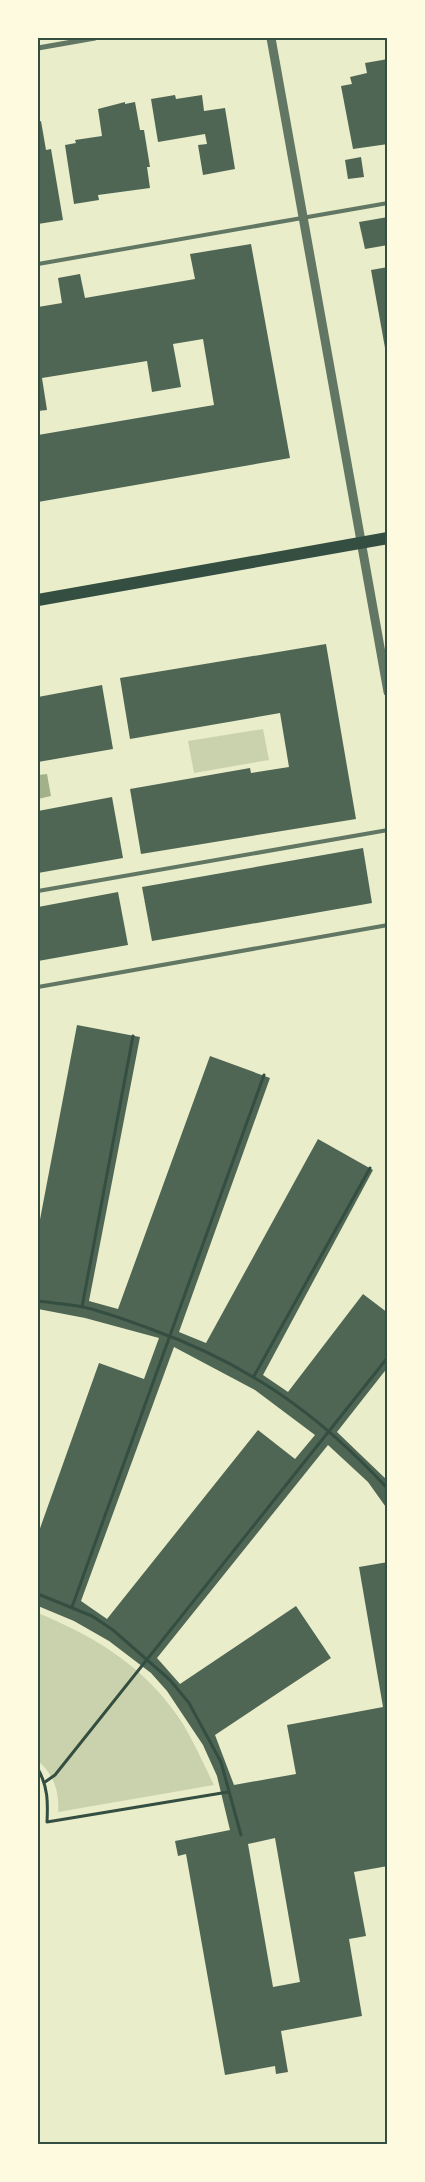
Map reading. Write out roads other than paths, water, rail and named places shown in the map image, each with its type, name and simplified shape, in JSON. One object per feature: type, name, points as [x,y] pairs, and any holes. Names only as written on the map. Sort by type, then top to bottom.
[{"type":"main road","points":[[38,600],[388,538]]},
{"type":"street","points":[[38,48],[95,38]]},
{"type":"street","points":[[271,38],[388,692]]},
{"type":"lane","points":[[38,264],[388,203]]},
{"type":"lane","points":[[38,891],[388,830]]},
{"type":"lane","points":[[38,987],[388,925]]}]
